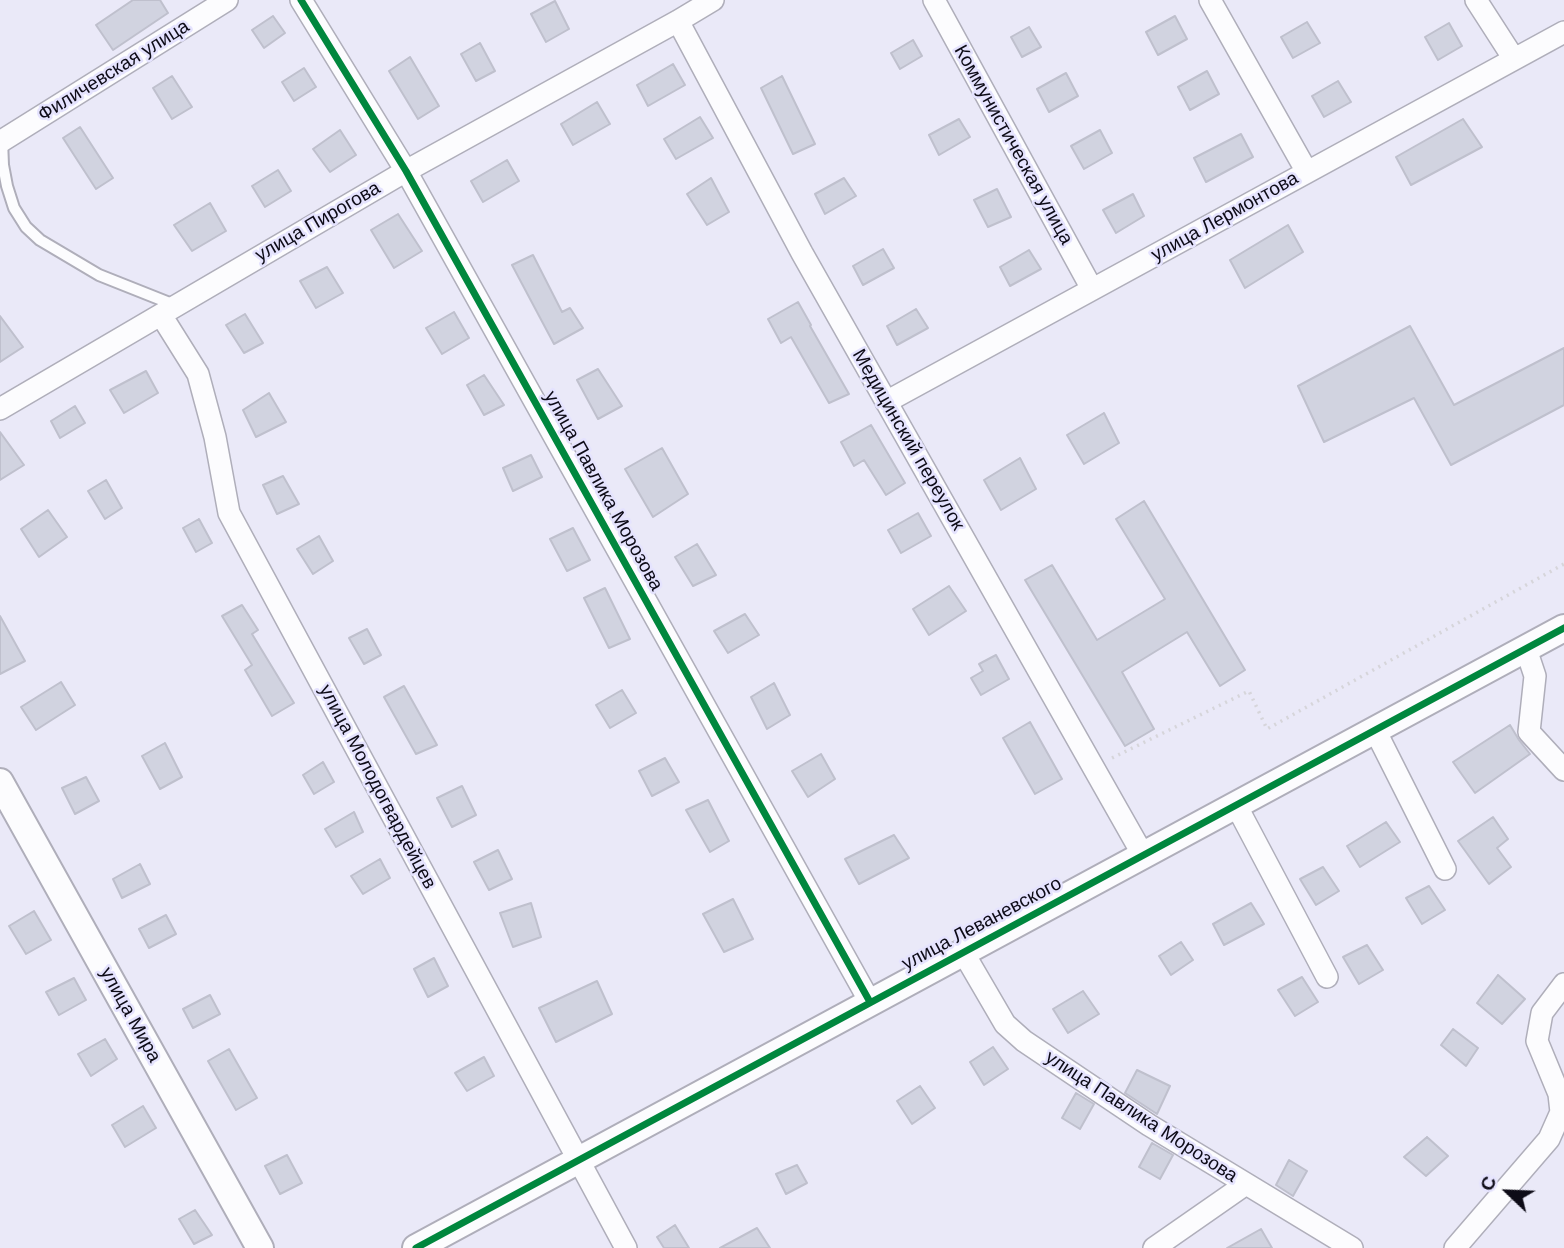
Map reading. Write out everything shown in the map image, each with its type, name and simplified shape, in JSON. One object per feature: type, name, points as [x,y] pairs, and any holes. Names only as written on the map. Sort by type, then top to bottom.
[{"type":"street","name":"Филичевская улица","points":[[1,141],[227,0]]},
{"type":"street","name":"улица Павлика Морозова","points":[[301,0],[406,171],[870,1002]]},
{"type":"street","name":"улица Пирогова","points":[[0,409],[406,171],[713,0]]},
{"type":"street","name":"Коммунистическая улица","points":[[934,0],[1092,289]]},
{"type":"street","points":[[1210,0],[1307,172]]},
{"type":"street","points":[[1476,0],[1514,59]]},
{"type":"street","name":"Медицинский переулок","points":[[678,21],[802,253],[1143,855]]},
{"type":"street","name":"улица Лермонтова","points":[[886,402],[1564,32]]},
{"type":"street","name":"улица Молодогвардейцев","points":[[169,310],[198,374],[215,437],[229,513],[626,1248]]},
{"type":"street","name":"улица Леваневского","points":[[416,1248],[1564,628]]},
{"type":"street","points":[[1526,649],[1535,676],[1529,732],[1564,770]]},
{"type":"street","points":[[1375,730],[1445,869]]},
{"type":"street","name":"улица Мира","points":[[0,782],[260,1248]]},
{"type":"street","points":[[1236,805],[1328,977]]},
{"type":"street","name":"улица Павлика Морозова","points":[[963,953],[1005,1024],[1024,1041],[1149,1125],[1352,1248]]},
{"type":"street","points":[[1455,1248],[1549,1139],[1561,1112],[1559,1094],[1537,1041],[1542,1013],[1564,984]]},
{"type":"street","points":[[1154,1248],[1246,1184]]},
{"type":"lane","points":[[1,141],[7,186],[14,208],[26,227],[40,240],[99,275],[169,310]]},
{"type":"path","points":[[1093,767],[1249,691],[1267,729],[1564,564]]},
{"type":"building","points":[[133,0],[160,0],[168,13],[113,50],[96,25]]},
{"type":"building","points":[[555,1],[569,29],[546,42],[531,14]]},
{"type":"building","points":[[273,16],[285,33],[264,48],[252,30]]},
{"type":"building","points":[[1175,16],[1187,39],[1158,55],[1146,32]]},
{"type":"building","points":[[1307,22],[1320,43],[1293,58],[1281,37]]},
{"type":"building","points":[[1449,23],[1462,46],[1438,60],[1425,37]]},
{"type":"building","points":[[1029,27],[1041,47],[1022,57],[1011,37]]},
{"type":"building","points":[[913,40],[922,56],[900,69],[891,53]]},
{"type":"building","points":[[480,43],[495,71],[476,81],[461,54]]},
{"type":"building","points":[[410,57],[439,106],[418,119],[389,71]]},
{"type":"building","points":[[673,64],[685,85],[648,106],[637,85]]},
{"type":"building","points":[[304,68],[316,87],[294,101],[282,82]]},
{"type":"building","points":[[1207,71],[1219,94],[1190,110],[1178,87]]},
{"type":"building","points":[[1066,73],[1078,96],[1049,112],[1037,89]]},
{"type":"building","points":[[172,76],[192,107],[172,119],[153,88]]},
{"type":"building","points":[[782,76],[815,144],[793,154],[761,88]]},
{"type":"building","points":[[1338,81],[1351,102],[1324,117],[1312,96]]},
{"type":"building","points":[[597,102],[610,124],[573,145],[561,124]]},
{"type":"building","points":[[700,117],[713,138],[676,159],[664,139]]},
{"type":"building","points":[[959,119],[970,137],[939,155],[929,135]]},
{"type":"building","points":[[1463,119],[1482,147],[1411,185],[1396,157]]},
{"type":"building","points":[[80,127],[113,178],[96,189],[63,138]]},
{"type":"building","points":[[340,130],[356,155],[330,172],[313,149]]},
{"type":"building","points":[[1100,130],[1112,153],[1084,169],[1071,146]]},
{"type":"building","points":[[1241,134],[1253,157],[1206,182],[1194,158]]},
{"type":"building","points":[[507,160],[519,181],[483,202],[471,181]]},
{"type":"building","points":[[278,170],[291,191],[265,207],[252,186]]},
{"type":"building","points":[[711,178],[729,212],[707,225],[687,194]]},
{"type":"building","points":[[844,178],[856,196],[825,214],[815,194]]},
{"type":"building","points":[[997,189],[1011,217],[988,227],[974,200]]},
{"type":"building","points":[[1133,194],[1144,216],[1116,233],[1103,210]]},
{"type":"building","points":[[210,203],[226,231],[192,251],[174,225]]},
{"type":"building","points":[[398,214],[422,251],[394,268],[371,230]]},
{"type":"building","points":[[1288,225],[1303,252],[1245,288],[1230,260]]},
{"type":"building","points":[[883,249],[894,268],[863,285],[853,266]]},
{"type":"building","points":[[1029,250],[1041,269],[1010,286],[1000,267]]},
{"type":"building","points":[[533,255],[562,312],[570,308],[583,328],[554,344],[512,265]]},
{"type":"building","points":[[327,267],[343,293],[316,308],[300,281]]},
{"type":"building","points":[[798,302],[849,394],[829,403],[791,337],[781,343],[768,319]]},
{"type":"building","points":[[916,309],[928,328],[897,345],[887,326]]},
{"type":"building","points":[[454,312],[469,338],[442,354],[426,328]]},
{"type":"building","points":[[245,314],[263,343],[244,353],[226,325]]},
{"type":"building","points":[[0,316],[23,347],[0,362]]},
{"type":"building","points":[[1410,326],[1454,405],[1564,348],[1564,405],[1451,465],[1414,398],[1324,442],[1298,386]]},
{"type":"building","points":[[598,369],[622,406],[598,419],[577,380]]},
{"type":"building","points":[[146,371],[158,393],[124,413],[110,390]]},
{"type":"building","points":[[484,375],[504,405],[484,415],[467,385]]},
{"type":"building","points":[[269,393],[286,422],[256,437],[243,410]]},
{"type":"building","points":[[75,406],[85,423],[60,438],[51,421]]},
{"type":"building","points":[[1104,413],[1119,443],[1084,464],[1067,435]]},
{"type":"building","points":[[871,425],[905,483],[886,495],[864,460],[854,466],[841,442]]},
{"type":"building","points":[[0,432],[24,465],[0,480]]},
{"type":"building","points":[[662,448],[688,494],[653,517],[625,469]]},
{"type":"building","points":[[531,455],[542,477],[513,491],[503,468]]},
{"type":"building","points":[[1020,458],[1036,489],[1001,510],[984,480]]},
{"type":"building","points":[[283,476],[299,504],[277,514],[263,485]]},
{"type":"building","points":[[106,480],[122,508],[105,519],[88,491]]},
{"type":"building","points":[[1144,501],[1245,670],[1220,686],[1187,632],[1122,672],[1154,729],[1125,746],[1025,580],[1052,565],[1097,640],[1165,599],[1116,519]]},
{"type":"building","points":[[48,510],[67,537],[39,557],[21,529]]},
{"type":"building","points":[[918,513],[931,536],[901,553],[888,530]]},
{"type":"building","points":[[199,519],[212,543],[196,552],[183,528]]},
{"type":"building","points":[[573,528],[590,560],[567,571],[550,539]]},
{"type":"building","points":[[319,536],[333,561],[313,574],[297,549]]},
{"type":"building","points":[[697,544],[716,575],[693,586],[675,557]]},
{"type":"building","points":[[949,586],[966,611],[929,635],[913,609]]},
{"type":"building","points":[[605,588],[630,639],[609,648],[584,598]]},
{"type":"building","points":[[242,605],[258,630],[252,634],[294,703],[272,716],[245,670],[252,665],[222,616]]},
{"type":"building","points":[[745,614],[759,635],[728,653],[714,631]]},
{"type":"building","points":[[0,616],[25,661],[0,674]]},
{"type":"building","points":[[367,629],[381,655],[364,664],[349,638]]},
{"type":"building","points":[[996,655],[1009,679],[981,695],[971,678],[983,671],[979,664]]},
{"type":"building","points":[[61,682],[75,705],[36,730],[21,707]]},
{"type":"building","points":[[774,683],[790,715],[767,729],[751,697]]},
{"type":"building","points":[[404,686],[437,745],[416,754],[384,697]]},
{"type":"building","points":[[622,690],[636,713],[610,728],[596,705]]},
{"type":"building","points":[[1030,722],[1062,779],[1035,794],[1003,738]]},
{"type":"building","points":[[1510,725],[1530,754],[1475,793],[1453,762]]},
{"type":"building","points":[[165,743],[182,777],[160,789],[142,756]]},
{"type":"building","points":[[821,754],[835,779],[808,797],[792,771]]},
{"type":"building","points":[[665,758],[679,782],[652,796],[639,771]]},
{"type":"building","points":[[323,762],[334,782],[314,794],[303,775]]},
{"type":"building","points":[[86,777],[99,801],[75,814],[62,788]]},
{"type":"building","points":[[462,786],[476,815],[452,827],[437,798]]},
{"type":"building","points":[[708,800],[729,841],[710,852],[686,810]]},
{"type":"building","points":[[354,812],[363,832],[336,847],[325,829]]},
{"type":"building","points":[[1493,817],[1508,839],[1497,848],[1511,867],[1489,884],[1458,841]]},
{"type":"building","points":[[1386,822],[1400,842],[1360,867],[1347,846]]},
{"type":"building","points":[[894,835],[909,858],[859,884],[845,859]]},
{"type":"building","points":[[498,850],[512,879],[489,890],[474,862]]},
{"type":"building","points":[[380,859],[390,878],[363,894],[351,876]]},
{"type":"building","points":[[140,864],[150,884],[122,898],[113,879]]},
{"type":"building","points":[[1323,867],[1339,891],[1316,905],[1300,879]]},
{"type":"building","points":[[1429,886],[1445,910],[1422,924],[1406,898]]},
{"type":"building","points":[[733,899],[753,939],[724,952],[703,914]]},
{"type":"building","points":[[531,903],[541,937],[513,947],[500,913]]},
{"type":"building","points":[[1251,903],[1264,924],[1224,945],[1213,924]]},
{"type":"building","points":[[34,911],[51,940],[26,954],[9,926]]},
{"type":"building","points":[[166,915],[176,934],[149,948],[139,929]]},
{"type":"building","points":[[1181,942],[1193,960],[1171,975],[1159,956]]},
{"type":"building","points":[[1367,945],[1383,970],[1359,984],[1343,957]]},
{"type":"building","points":[[434,958],[448,986],[428,997],[414,969]]},
{"type":"building","points":[[1498,975],[1525,999],[1502,1024],[1477,1003]]},
{"type":"building","points":[[1302,977],[1318,1002],[1295,1016],[1278,990]]},
{"type":"building","points":[[74,978],[86,1000],[59,1015],[46,992]]},
{"type":"building","points":[[597,981],[612,1014],[556,1042],[539,1008]]},
{"type":"building","points":[[1083,991],[1099,1014],[1068,1033],[1053,1009]]},
{"type":"building","points":[[210,995],[220,1014],[193,1028],[183,1009]]},
{"type":"building","points":[[1453,1029],[1478,1048],[1466,1066],[1441,1045]]},
{"type":"building","points":[[105,1039],[117,1059],[91,1076],[78,1054]]},
{"type":"building","points":[[993,1047],[1008,1069],[984,1085],[970,1062]]},
{"type":"building","points":[[229,1049],[257,1098],[236,1110],[208,1061]]},
{"type":"building","points":[[484,1057],[494,1076],[467,1091],[455,1073]]},
{"type":"building","points":[[1137,1070],[1170,1086],[1157,1114],[1125,1093]]},
{"type":"building","points":[[920,1086],[935,1108],[912,1124],[897,1101]]},
{"type":"building","points":[[1076,1093],[1094,1104],[1080,1129],[1062,1118]]},
{"type":"building","points":[[143,1106],[156,1128],[125,1147],[112,1125]]},
{"type":"building","points":[[1427,1137],[1448,1156],[1426,1176],[1404,1157]]},
{"type":"building","points":[[1152,1143],[1173,1155],[1160,1179],[1139,1167]]},
{"type":"building","points":[[287,1155],[302,1183],[280,1194],[265,1166]]},
{"type":"building","points":[[1289,1160],[1307,1171],[1293,1196],[1276,1185]]},
{"type":"building","points":[[797,1165],[807,1183],[786,1194],[776,1174]]},
{"type":"building","points":[[195,1210],[212,1235],[194,1244],[179,1219]]},
{"type":"building","points":[[675,1225],[689,1248],[664,1248],[657,1237]]},
{"type":"building","points":[[757,1228],[770,1248],[720,1248]]},
{"type":"building","points":[[1261,1229],[1272,1248],[1227,1248]]},
{"type":"cycle path","points":[[301,0],[406,171],[870,1002]]},
{"type":"cycle path","points":[[416,1248],[1564,628]]}]
